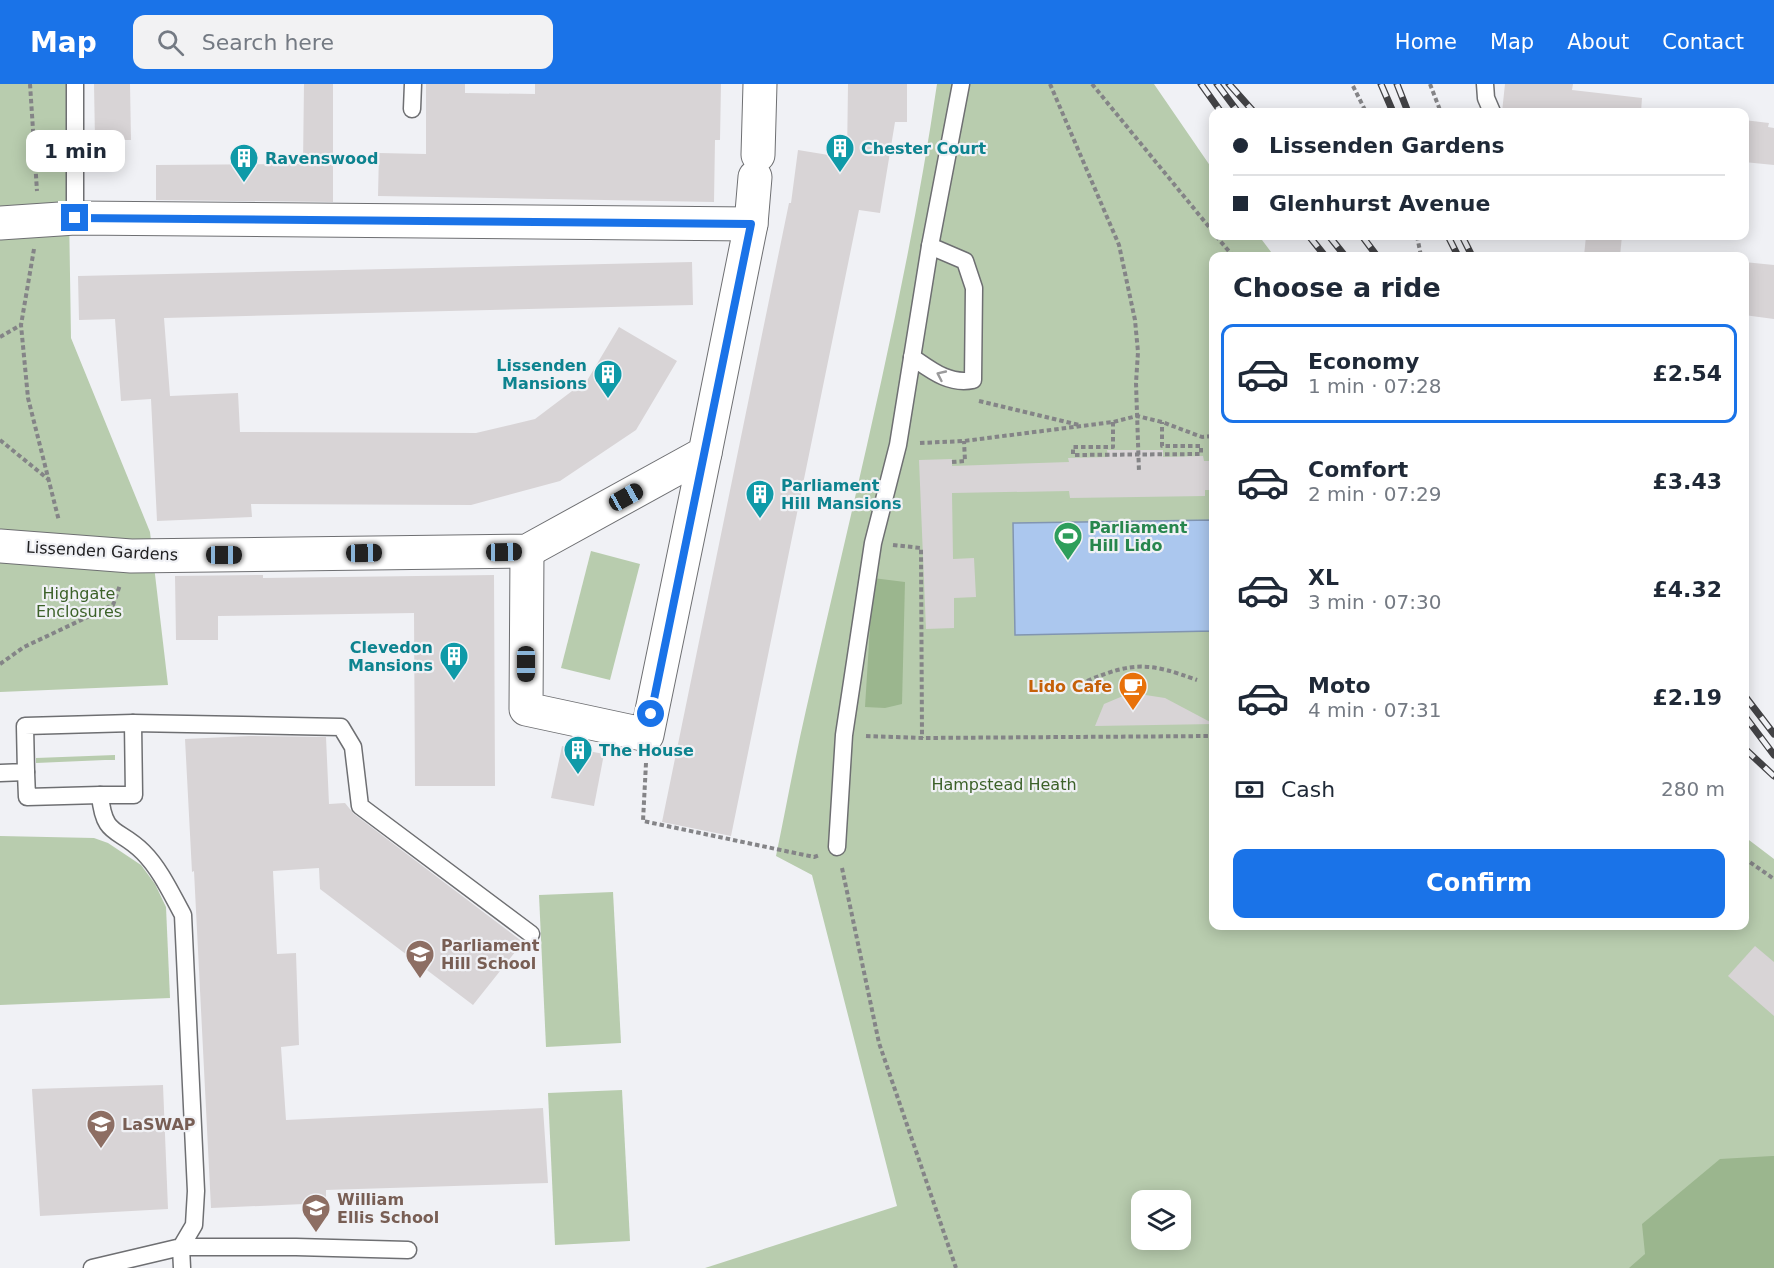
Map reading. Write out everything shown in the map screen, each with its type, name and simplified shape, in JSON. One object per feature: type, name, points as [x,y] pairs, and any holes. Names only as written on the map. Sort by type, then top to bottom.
[{"type":"street","points":[[527,551],[526,709],[647,735],[751,224],[760,84]]},
{"type":"street","points":[[0,223],[75,218],[751,224]]},
{"type":"street","name":"Lissenden Gardens","points":[[0,546],[130,556],[527,551],[705,453]]},
{"type":"lane","points":[[75,84],[75,218]]},
{"type":"lane","points":[[412,84],[412,109]]},
{"type":"lane","points":[[837,847],[844,735],[873,543],[898,445],[930,246],[961,84]]},
{"type":"lane","points":[[1485,84],[1486,98],[1490,108]]},
{"type":"lane","points":[[912,357],[938,375],[963,382],[973,380],[974,288],[965,261],[930,246]]},
{"type":"lane","points":[[132,723],[134,795],[27,797],[25,726],[132,723],[341,727],[353,747],[360,806],[531,934]]},
{"type":"lane","points":[[0,773],[26,772]]},
{"type":"lane","points":[[100,795],[102,813],[108,827],[142,851],[162,877],[183,915],[196,1191],[194,1225],[181,1247],[182,1268]]},
{"type":"lane","points":[[92,1268],[181,1247],[408,1250]]},
{"type":"path","points":[[30,84],[39,221],[21,325],[28,398],[67,551]]},
{"type":"path","points":[[1050,84],[1119,245],[1135,320],[1138,352],[1136,383],[1139,472]]},
{"type":"path","points":[[1092,84],[1209,227]]},
{"type":"path","points":[[1430,84],[1437,108]]},
{"type":"path","points":[[1353,86],[1363,108]]},
{"type":"path","points":[[1220,240],[1230,252]]},
{"type":"path","points":[[0,337],[21,325]]},
{"type":"path","points":[[973,380],[980,402],[1084,426]]},
{"type":"path","points":[[898,445],[964,441],[1113,422],[1137,416],[1202,436],[1209,436]]},
{"type":"path","points":[[1113,422],[1113,447],[1073,447],[1073,454],[1201,454],[1201,446],[1162,446],[1162,422]]},
{"type":"path","points":[[0,440],[48,479]]},
{"type":"path","points":[[952,462],[965,461],[964,441]]},
{"type":"path","points":[[873,543],[921,548],[922,738]]},
{"type":"path","points":[[0,664],[24,647],[113,605],[130,556]]},
{"type":"path","points":[[1087,681],[1114,670],[1140,666],[1164,668],[1197,680]]},
{"type":"path","points":[[647,735],[644,821],[814,857],[837,847],[879,1043],[956,1268]]},
{"type":"path","points":[[844,735],[922,738],[1209,735]]},
{"type":"path","points":[[1749,862],[1774,879]]},
{"type":"green space","name":"Highgate Enclosures","points":[[0,84],[67,84],[71,338],[150,532],[168,685],[0,692]]},
{"type":"green space","name":"Hampstead Heath","points":[[937,84],[1154,84],[1209,164],[1209,240],[1262,240],[1271,252],[1209,252],[1209,930],[1749,930],[1749,840],[1774,859],[1774,1268],[705,1268],[897,1206],[812,875],[776,856],[802,728],[894,320]]},
{"type":"green space","points":[[591,551],[640,564],[610,680],[561,668]]},
{"type":"green space","points":[[873,578],[905,582],[902,704],[885,708],[865,707]]},
{"type":"green space","points":[[115,755],[115,760],[36,763],[36,758]]},
{"type":"green space","points":[[0,836],[94,838],[108,843],[141,865],[155,884],[166,907],[170,998],[0,1005]]},
{"type":"green space","points":[[613,892],[621,1043],[546,1047],[539,895]]},
{"type":"green space","points":[[622,1090],[630,1241],[555,1245],[548,1093]]},
{"type":"green space","points":[[1774,1156],[1774,1268],[1629,1268],[1645,1254],[1642,1224],[1720,1159]]},
{"type":"water","points":[[1209,520],[1209,631],[1015,635],[1013,523]]},
{"type":"building","points":[[94,84],[130,84],[131,140],[95,140]]},
{"type":"building","name":"Ravenswood","points":[[304,84],[333,84],[333,202],[156,200],[156,165],[303,164]]},
{"type":"building","points":[[426,84],[465,84],[465,93],[535,94],[535,84],[721,84],[720,140],[715,140],[714,202],[378,196],[379,153],[426,154]]},
{"type":"building","name":"Parliament Hill Mansions","points":[[848,84],[907,84],[907,122],[895,122],[880,213],[859,210],[731,836],[662,822],[789,203],[791,203],[798,150],[847,158]]},
{"type":"building","points":[[1505,84],[1573,84],[1572,90],[1642,98],[1641,108],[1502,108]]},
{"type":"building","points":[[1749,121],[1769,123],[1768,127],[1774,128],[1774,165],[1749,162]]},
{"type":"building","points":[[1586,240],[1622,240],[1620,252],[1584,252]]},
{"type":"building","points":[[692,262],[693,305],[164,318],[170,396],[238,393],[240,432],[476,433],[535,419],[588,379],[619,327],[677,361],[636,430],[560,481],[471,505],[251,504],[252,517],[157,521],[151,399],[121,401],[115,319],[79,320],[78,276]]},
{"type":"building","points":[[1749,262],[1774,265],[1774,319],[1749,316]]},
{"type":"building","points":[[1107,450],[1163,450],[1163,457],[1203,456],[1204,461],[1209,461],[1209,490],[1205,490],[1205,496],[1070,498],[1069,491],[952,493],[953,559],[974,558],[976,597],[954,598],[954,628],[926,629],[919,460],[952,459],[952,466],[1069,462],[1068,458],[1108,457]]},
{"type":"building","name":"Clevedon Mansions","points":[[263,575],[263,578],[494,575],[495,786],[415,786],[414,613],[218,616],[218,640],[176,640],[175,576]]},
{"type":"building","points":[[1139,694],[1165,698],[1209,721],[1209,724],[1095,726],[1104,704],[1123,696]]},
{"type":"building","points":[[249,736],[326,737],[329,804],[345,803],[354,814],[523,942],[473,1005],[320,889],[319,868],[273,871],[277,954],[296,953],[299,1045],[281,1047],[286,1120],[543,1108],[548,1183],[326,1190],[326,1203],[211,1208],[185,739]]},
{"type":"building","name":"The House","points":[[562,746],[604,754],[594,806],[551,798]]},
{"type":"building","points":[[1755,946],[1774,962],[1774,1016],[1728,976]]},
{"type":"building","name":"LaSWAP","points":[[163,1085],[168,1209],[40,1216],[32,1089]]},
{"type":"railway","points":[[1201,84],[1218,108]]},
{"type":"railway","points":[[1217,84],[1235,108]]},
{"type":"railway","points":[[1229,84],[1250,108]]},
{"type":"railway","points":[[1381,84],[1391,108]]},
{"type":"railway","points":[[1397,84],[1406,108]]},
{"type":"railway","points":[[1312,240],[1322,252]]},
{"type":"railway","points":[[1332,240],[1342,252]]},
{"type":"railway","points":[[1365,240],[1374,252]]},
{"type":"railway","points":[[1450,240],[1456,252]]},
{"type":"railway","points":[[1464,240],[1470,252]]},
{"type":"railway","points":[[1749,702],[1774,734]]},
{"type":"railway","points":[[1749,722],[1774,755]]},
{"type":"railway","points":[[1749,753],[1774,776]]},
{"type":"place","name":"Chester Court","points":[[840,174]]},
{"type":"place","name":"Ravenswood","points":[[244,184]]},
{"type":"place","name":"Lissenden Mansions","points":[[608,400]]},
{"type":"place","name":"Parliament Hill Mansions","points":[[760,520]]},
{"type":"place","name":"Parliament Hill Lido","points":[[1068,562]]},
{"type":"place","name":"Clevedon Mansions","points":[[454,682]]},
{"type":"place","name":"Lido Cafe","points":[[1133,712]]},
{"type":"place","name":"The House","points":[[578,776]]},
{"type":"place","name":"Parliament Hill School","points":[[420,980]]},
{"type":"place","name":"LaSWAP","points":[[101,1150]]},
{"type":"place","name":"William Ellis School","points":[[316,1234]]},
{"type":"route","points":[[75,218],[751,224],[651,714]]}]
